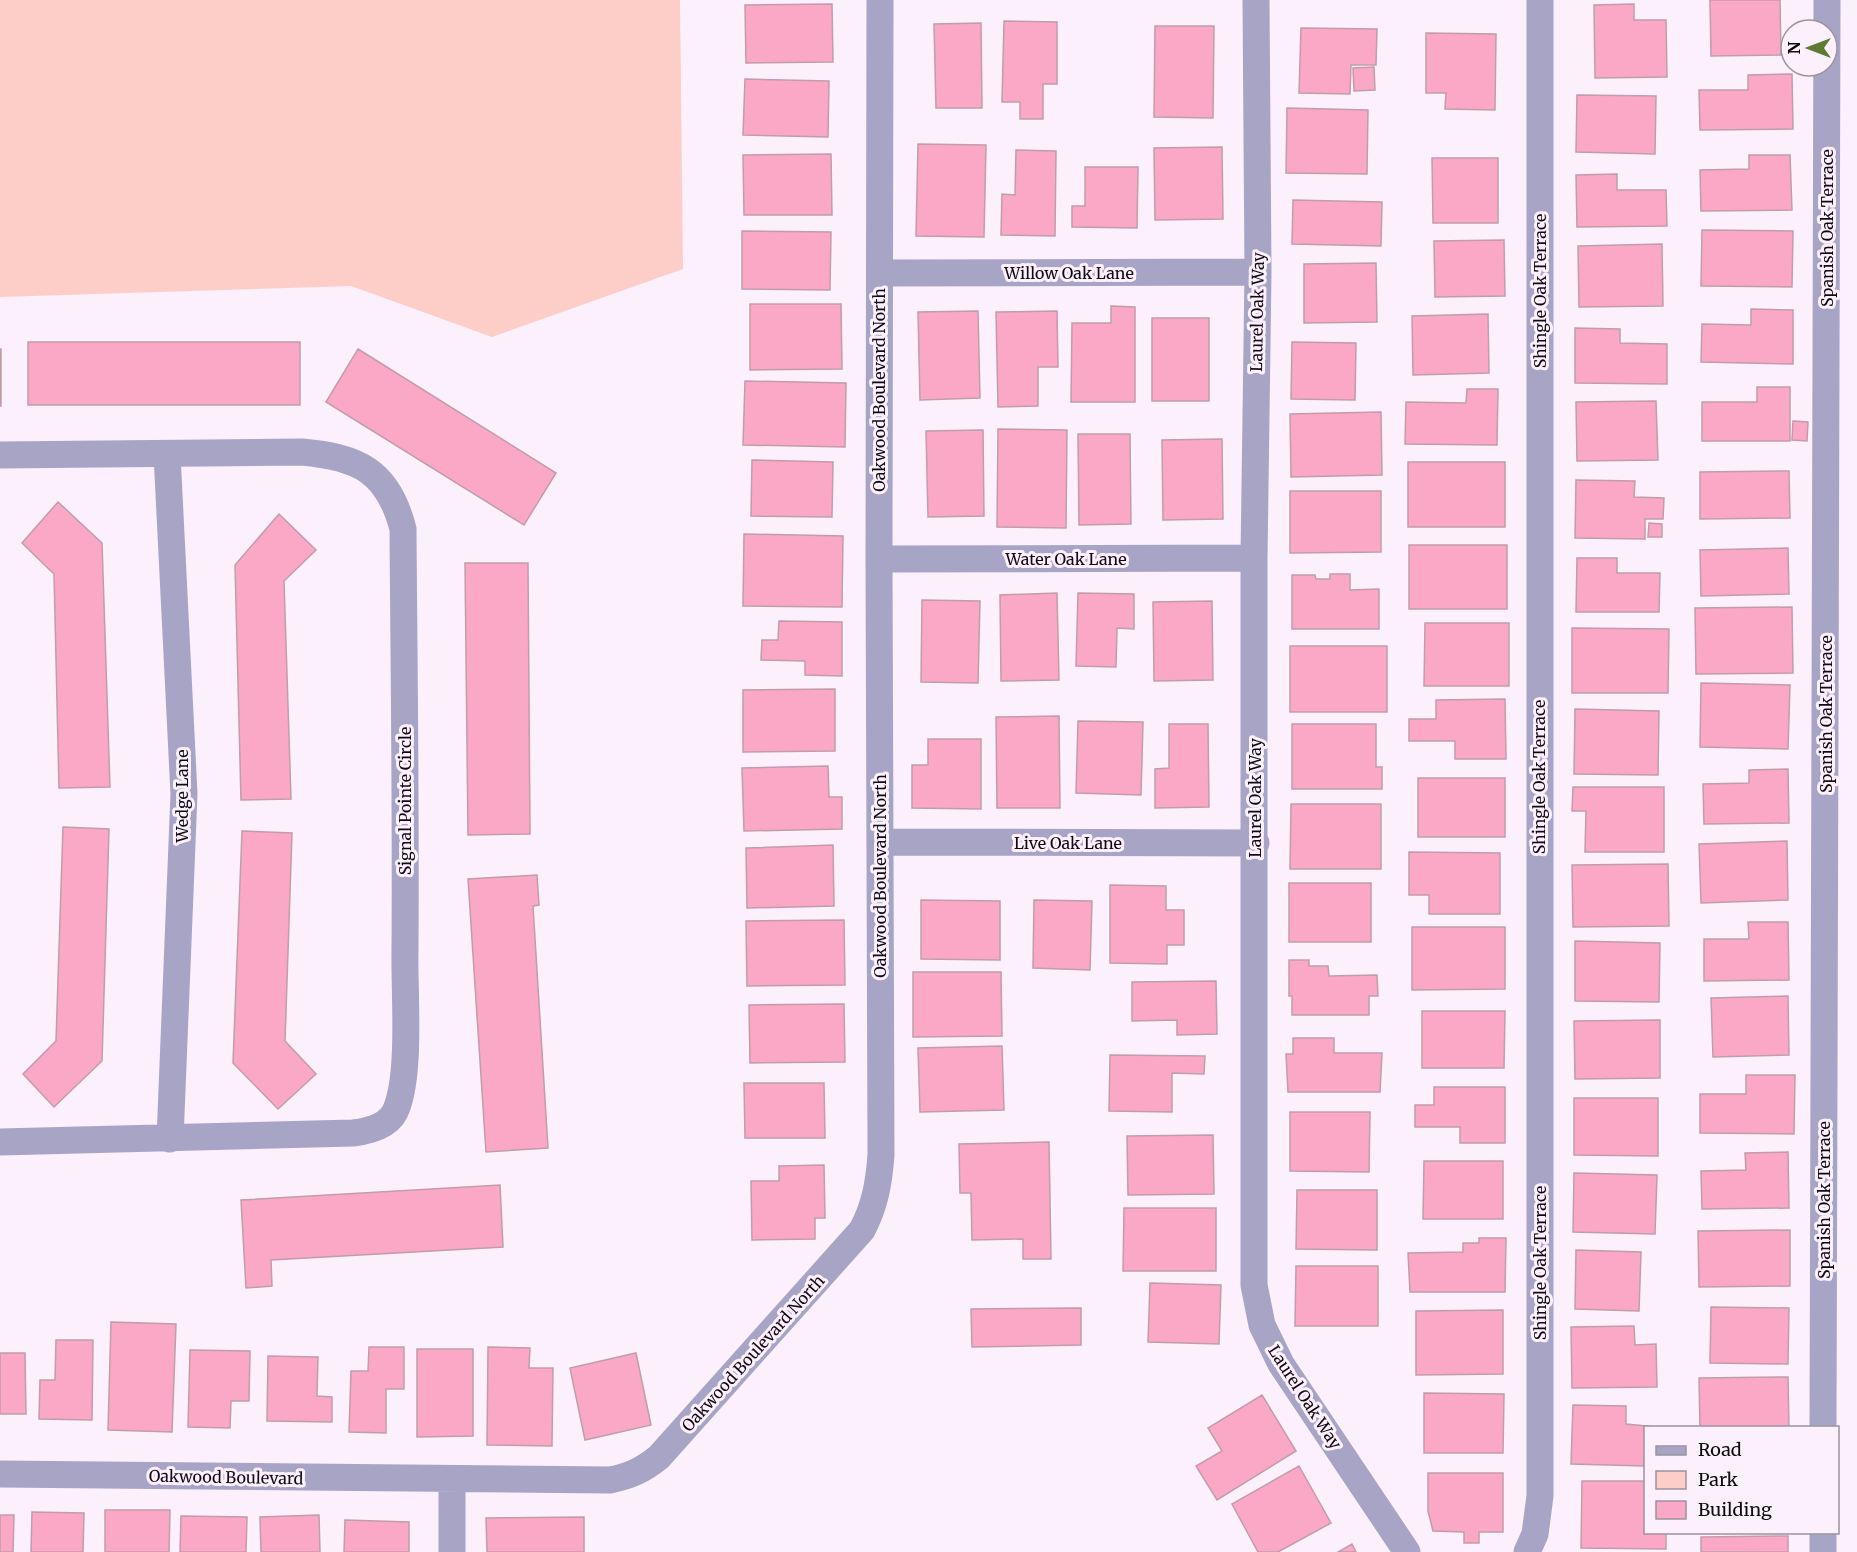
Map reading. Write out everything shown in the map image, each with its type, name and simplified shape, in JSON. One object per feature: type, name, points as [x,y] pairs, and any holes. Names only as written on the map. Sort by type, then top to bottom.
[{"type":"street","name":"Oakwood Boulevard North","points":[[452,1480],[609,1480],[626,1477],[644,1469],[668,1448],[862,1230],[877,1192],[881,1155],[880,0]]},
{"type":"street","name":"Laurel Oak Way","points":[[1256,0],[1258,272],[1254,558],[1256,843],[1254,1285],[1256,1305],[1262,1325],[1281,1364],[1407,1552]]},
{"type":"street","name":"Shingle Oak Terrace","points":[[1527,1552],[1535,1534],[1540,1496],[1540,0]]},
{"type":"street","name":"Spanish Oak Terrace","points":[[1823,1426],[1827,0]]},
{"type":"street","name":"Willow Oak Lane","points":[[880,273],[1258,272]]},
{"type":"street","name":"Signal Pointe Circle","points":[[0,455],[302,452],[338,455],[365,466],[384,486],[399,513],[403,528],[405,816],[404,1066],[397,1109],[390,1119],[372,1131],[353,1133],[0,1142]]},
{"type":"street","name":"Wedge Lane","points":[[167,454],[184,794],[170,1139]]},
{"type":"street","name":"Water Oak Lane","points":[[879,559],[1254,558]]},
{"type":"street","name":"Live Oak Lane","points":[[880,842],[1256,843]]},
{"type":"street","name":"Oakwood Boulevard","points":[[0,1474],[452,1480]]},
{"type":"street","points":[[452,1480],[452,1552]]},
{"type":"street","points":[[1823,1534],[1823,1552]]},
{"type":"green space","points":[[0,0],[680,0],[683,269],[492,337],[351,286],[0,297]]},
{"type":"building","points":[[1710,0],[1780,0],[1779,55],[1711,56]]},
{"type":"building","points":[[832,4],[833,62],[746,63],[745,5]]},
{"type":"building","points":[[1634,4],[1634,20],[1666,20],[1667,77],[1595,78],[1594,5]]},
{"type":"building","points":[[1004,21],[1057,22],[1057,84],[1043,84],[1043,119],[1020,119],[1020,102],[1002,102]]},
{"type":"building","points":[[981,23],[982,108],[936,108],[934,24]]},
{"type":"building","points":[[1155,26],[1214,26],[1213,118],[1154,117]]},
{"type":"building","points":[[1301,28],[1377,29],[1376,65],[1351,65],[1350,94],[1299,93]]},
{"type":"building","points":[[1426,33],[1496,34],[1495,110],[1445,109],[1446,93],[1426,93]]},
{"type":"building","points":[[1374,67],[1375,90],[1354,91],[1353,68]]},
{"type":"building","points":[[1779,74],[1779,78],[1792,78],[1793,129],[1700,130],[1699,90],[1748,90],[1748,75]]},
{"type":"building","points":[[745,79],[829,81],[828,137],[743,135]]},
{"type":"building","points":[[1577,95],[1656,96],[1655,154],[1576,152]]},
{"type":"building","points":[[1287,108],[1368,110],[1367,174],[1286,173]]},
{"type":"building","points":[[918,144],[986,145],[984,237],[916,236]]},
{"type":"building","points":[[1222,147],[1223,219],[1155,220],[1154,148]]},
{"type":"building","points":[[1016,150],[1056,151],[1055,236],[1001,235],[1002,194],[1015,195]]},
{"type":"building","points":[[831,154],[832,215],[744,215],[743,155]]},
{"type":"building","points":[[1749,155],[1790,155],[1792,210],[1701,211],[1700,170],[1749,169]]},
{"type":"building","points":[[1432,158],[1498,158],[1498,223],[1433,223]]},
{"type":"building","points":[[1085,167],[1138,167],[1137,228],[1072,227],[1072,206],[1085,206]]},
{"type":"building","points":[[1617,174],[1617,190],[1666,190],[1667,226],[1577,227],[1576,175]]},
{"type":"building","points":[[1293,200],[1382,202],[1381,246],[1292,244]]},
{"type":"building","points":[[1702,230],[1793,231],[1792,287],[1701,286]]},
{"type":"building","points":[[742,231],[831,232],[830,290],[742,289]]},
{"type":"building","points":[[1504,240],[1505,296],[1435,297],[1434,241]]},
{"type":"building","points":[[1662,244],[1663,306],[1579,307],[1578,246]]},
{"type":"building","points":[[1376,263],[1377,322],[1304,323],[1304,264]]},
{"type":"building","points":[[750,304],[841,304],[842,369],[750,370]]},
{"type":"building","points":[[1111,306],[1135,307],[1135,402],[1071,402],[1072,323],[1111,323]]},
{"type":"building","points":[[1751,309],[1793,310],[1793,364],[1701,362],[1702,324],[1751,325]]},
{"type":"building","points":[[978,311],[980,398],[920,400],[918,312]]},
{"type":"building","points":[[1057,311],[1058,367],[1038,367],[1038,406],[998,407],[996,312]]},
{"type":"building","points":[[1488,314],[1489,373],[1413,375],[1412,316]]},
{"type":"building","points":[[1152,318],[1209,318],[1209,401],[1152,401]]},
{"type":"building","points":[[1575,328],[1620,329],[1620,343],[1667,344],[1667,384],[1575,383]]},
{"type":"building","points":[[28,342],[300,342],[300,405],[28,405]]},
{"type":"building","points":[[1292,342],[1356,343],[1355,400],[1291,399]]},
{"type":"building","points":[[1,349],[1,406],[0,406]]},
{"type":"building","points":[[358,349],[556,473],[524,525],[326,402]]},
{"type":"building","points":[[745,381],[846,383],[845,447],[743,445]]},
{"type":"building","points":[[1757,387],[1790,387],[1790,441],[1702,441],[1702,402],[1757,402]]},
{"type":"building","points":[[1467,389],[1498,389],[1497,445],[1405,444],[1406,402],[1466,403]]},
{"type":"building","points":[[1656,401],[1658,460],[1577,461],[1576,402]]},
{"type":"building","points":[[1381,412],[1382,475],[1291,477],[1290,414]]},
{"type":"building","points":[[1793,421],[1808,422],[1807,441],[1792,440]]},
{"type":"building","points":[[998,429],[1067,430],[1066,528],[997,527]]},
{"type":"building","points":[[983,430],[984,516],[928,517],[926,431]]},
{"type":"building","points":[[1078,434],[1130,434],[1131,524],[1079,525]]},
{"type":"building","points":[[1222,439],[1223,519],[1163,520],[1162,440]]},
{"type":"building","points":[[752,460],[833,462],[832,517],[751,516]]},
{"type":"building","points":[[1408,462],[1505,462],[1505,527],[1408,527]]},
{"type":"building","points":[[1789,471],[1790,518],[1700,519],[1700,472]]},
{"type":"building","points":[[1576,480],[1635,481],[1634,497],[1664,498],[1663,519],[1645,519],[1645,539],[1575,538]]},
{"type":"building","points":[[1290,491],[1381,491],[1381,552],[1290,553]]},
{"type":"building","points":[[58,502],[102,543],[110,787],[59,788],[54,574],[22,543]]},
{"type":"building","points":[[279,514],[316,550],[284,581],[291,799],[241,800],[235,565]]},
{"type":"building","points":[[1649,523],[1662,524],[1662,537],[1648,537]]},
{"type":"building","points":[[744,534],[843,536],[842,607],[743,606]]},
{"type":"building","points":[[1409,545],[1507,545],[1507,609],[1409,609]]},
{"type":"building","points":[[1788,548],[1789,594],[1701,596],[1700,550]]},
{"type":"building","points":[[1577,558],[1617,558],[1617,573],[1660,573],[1659,612],[1576,612]]},
{"type":"building","points":[[465,563],[528,563],[530,834],[468,835]]},
{"type":"building","points":[[1330,574],[1350,574],[1350,590],[1379,589],[1379,629],[1292,629],[1292,575],[1315,575],[1316,579],[1330,579]]},
{"type":"building","points":[[1057,593],[1059,680],[1001,681],[1000,595]]},
{"type":"building","points":[[1078,593],[1134,594],[1134,629],[1117,628],[1116,667],[1076,666]]},
{"type":"building","points":[[922,600],[980,601],[978,683],[921,682]]},
{"type":"building","points":[[1212,601],[1213,680],[1154,681],[1153,602]]},
{"type":"building","points":[[1792,607],[1793,673],[1696,674],[1695,608]]},
{"type":"building","points":[[779,621],[842,622],[842,676],[805,675],[805,661],[761,660],[762,640],[778,640]]},
{"type":"building","points":[[1425,623],[1509,623],[1509,686],[1424,686]]},
{"type":"building","points":[[1572,628],[1669,629],[1668,693],[1572,693]]},
{"type":"building","points":[[1290,646],[1387,646],[1387,712],[1290,712]]},
{"type":"building","points":[[1701,683],[1790,685],[1788,749],[1700,747]]},
{"type":"building","points":[[835,689],[835,751],[743,752],[743,690]]},
{"type":"building","points":[[1505,699],[1506,759],[1455,759],[1455,741],[1409,741],[1409,719],[1436,719],[1436,700]]},
{"type":"building","points":[[1575,709],[1659,711],[1658,775],[1574,774]]},
{"type":"building","points":[[1059,716],[1060,808],[997,808],[996,717]]},
{"type":"building","points":[[1078,721],[1143,722],[1141,795],[1076,793]]},
{"type":"building","points":[[1169,724],[1208,724],[1209,807],[1155,808],[1155,769],[1169,768]]},
{"type":"building","points":[[1292,724],[1376,724],[1376,767],[1382,767],[1382,789],[1292,789]]},
{"type":"building","points":[[928,739],[981,739],[981,809],[912,808],[912,765],[928,765]]},
{"type":"building","points":[[828,766],[829,797],[842,797],[842,829],[744,831],[742,768]]},
{"type":"building","points":[[1788,769],[1789,823],[1704,824],[1703,784],[1749,783],[1749,770]]},
{"type":"building","points":[[1418,778],[1505,778],[1505,837],[1418,837]]},
{"type":"building","points":[[1573,787],[1664,787],[1664,852],[1585,852],[1586,811],[1572,811]]},
{"type":"building","points":[[1291,804],[1381,804],[1381,869],[1290,869]]},
{"type":"building","points":[[63,827],[109,829],[102,1061],[54,1107],[23,1074],[56,1041]]},
{"type":"building","points":[[242,831],[292,833],[285,1041],[316,1074],[278,1109],[233,1063]]},
{"type":"building","points":[[1787,841],[1788,900],[1701,903],[1699,844]]},
{"type":"building","points":[[833,845],[834,906],[747,908],[746,848]]},
{"type":"building","points":[[1409,852],[1500,853],[1500,914],[1429,914],[1429,895],[1409,895]]},
{"type":"building","points":[[1668,864],[1669,926],[1573,927],[1572,865]]},
{"type":"building","points":[[537,875],[539,905],[533,906],[548,1148],[486,1152],[468,879]]},
{"type":"building","points":[[1289,883],[1371,883],[1371,942],[1289,942]]},
{"type":"building","points":[[1110,885],[1166,886],[1166,910],[1184,910],[1184,945],[1167,945],[1167,964],[1110,963]]},
{"type":"building","points":[[921,900],[1000,901],[1000,960],[921,959]]},
{"type":"building","points":[[1034,900],[1092,901],[1090,970],[1033,968]]},
{"type":"building","points":[[844,920],[845,985],[747,986],[746,921]]},
{"type":"building","points":[[1748,922],[1788,922],[1789,980],[1704,981],[1704,939],[1749,939]]},
{"type":"building","points":[[1412,927],[1505,927],[1505,989],[1412,990]]},
{"type":"building","points":[[1575,941],[1660,943],[1659,1002],[1575,1001]]},
{"type":"building","points":[[1289,960],[1309,960],[1309,966],[1328,966],[1329,976],[1377,975],[1378,996],[1369,996],[1369,1015],[1292,1015],[1292,996],[1289,996]]},
{"type":"building","points":[[913,972],[1001,972],[1002,1036],[913,1037]]},
{"type":"building","points":[[1216,981],[1217,1034],[1177,1035],[1177,1020],[1132,1021],[1132,982]]},
{"type":"building","points":[[1788,996],[1789,1055],[1713,1057],[1711,998]]},
{"type":"building","points":[[844,1004],[845,1062],[750,1063],[749,1005]]},
{"type":"building","points":[[1422,1011],[1505,1011],[1504,1068],[1422,1068]]},
{"type":"building","points":[[1660,1020],[1660,1078],[1575,1079],[1574,1021]]},
{"type":"building","points":[[1293,1038],[1334,1038],[1334,1053],[1382,1053],[1380,1092],[1288,1092],[1286,1054],[1293,1054]]},
{"type":"building","points":[[1002,1046],[1004,1110],[920,1112],[918,1048]]},
{"type":"building","points":[[1110,1055],[1205,1056],[1204,1074],[1172,1073],[1172,1112],[1109,1111]]},
{"type":"building","points":[[1746,1075],[1795,1075],[1794,1134],[1700,1133],[1700,1094],[1746,1094]]},
{"type":"building","points":[[744,1083],[824,1083],[825,1138],[745,1138]]},
{"type":"building","points":[[1434,1087],[1505,1087],[1505,1143],[1460,1143],[1460,1127],[1415,1127],[1415,1105],[1434,1105]]},
{"type":"building","points":[[1574,1098],[1658,1098],[1658,1156],[1574,1155]]},
{"type":"building","points":[[1290,1112],[1370,1112],[1369,1172],[1290,1171]]},
{"type":"building","points":[[1213,1135],[1214,1194],[1128,1195],[1127,1136]]},
{"type":"building","points":[[1049,1142],[1051,1259],[1023,1259],[1023,1239],[972,1240],[971,1193],[960,1193],[959,1144]]},
{"type":"building","points":[[1788,1152],[1789,1208],[1702,1209],[1701,1171],[1746,1170],[1745,1153]]},
{"type":"building","points":[[1424,1161],[1503,1161],[1503,1219],[1423,1219]]},
{"type":"building","points":[[824,1165],[825,1218],[815,1218],[815,1239],[752,1240],[751,1181],[779,1181],[779,1166]]},
{"type":"building","points":[[1574,1173],[1657,1175],[1655,1234],[1573,1232]]},
{"type":"building","points":[[500,1185],[503,1247],[271,1260],[272,1286],[246,1288],[241,1200]]},
{"type":"building","points":[[1297,1190],[1377,1190],[1377,1250],[1296,1249]]},
{"type":"building","points":[[1124,1208],[1216,1208],[1216,1271],[1123,1271]]},
{"type":"building","points":[[1790,1230],[1790,1286],[1699,1287],[1698,1231]]},
{"type":"building","points":[[1479,1238],[1506,1238],[1505,1292],[1410,1292],[1408,1253],[1463,1252],[1463,1243],[1479,1243]]},
{"type":"building","points":[[1576,1250],[1641,1252],[1639,1311],[1575,1309]]},
{"type":"building","points":[[1296,1266],[1378,1266],[1378,1326],[1295,1326]]},
{"type":"building","points":[[1150,1283],[1221,1285],[1219,1344],[1148,1342]]},
{"type":"building","points":[[1711,1307],[1789,1308],[1788,1364],[1710,1363]]},
{"type":"building","points":[[1081,1308],[1081,1345],[972,1347],[971,1309]]},
{"type":"building","points":[[1503,1310],[1503,1374],[1416,1375],[1416,1311]]},
{"type":"building","points":[[111,1322],[176,1324],[172,1432],[108,1430]]},
{"type":"building","points":[[1634,1326],[1635,1345],[1656,1344],[1657,1387],[1572,1388],[1571,1327]]},
{"type":"building","points":[[56,1340],[93,1340],[92,1420],[39,1419],[40,1380],[55,1380]]},
{"type":"building","points":[[369,1347],[404,1347],[404,1389],[386,1389],[386,1433],[349,1432],[351,1371],[368,1371]]},
{"type":"building","points":[[488,1347],[530,1348],[529,1368],[553,1368],[552,1446],[487,1445]]},
{"type":"building","points":[[417,1349],[473,1349],[473,1436],[417,1437]]},
{"type":"building","points":[[190,1350],[250,1351],[249,1401],[231,1401],[230,1428],[188,1427]]},
{"type":"building","points":[[0,1353],[25,1353],[26,1414],[0,1414]]},
{"type":"building","points":[[636,1353],[651,1425],[585,1440],[570,1368]]},
{"type":"building","points":[[268,1356],[318,1357],[317,1396],[332,1397],[332,1422],[267,1421]]},
{"type":"building","points":[[1788,1377],[1789,1426],[1700,1426],[1699,1378]]},
{"type":"building","points":[[1424,1393],[1504,1394],[1503,1453],[1424,1453]]},
{"type":"building","points":[[1262,1395],[1296,1451],[1217,1500],[1196,1466],[1222,1451],[1208,1428]]},
{"type":"building","points":[[1573,1405],[1626,1406],[1626,1424],[1646,1426],[1644,1426],[1644,1466],[1571,1464]]},
{"type":"building","points":[[1299,1466],[1331,1523],[1278,1552],[1258,1552],[1232,1504]]},
{"type":"building","points":[[1428,1473],[1503,1473],[1503,1532],[1479,1532],[1479,1543],[1464,1543],[1464,1532],[1433,1531],[1428,1511]]},
{"type":"building","points":[[1582,1481],[1644,1481],[1644,1534],[1666,1534],[1666,1549],[1581,1548]]},
{"type":"building","points":[[105,1510],[170,1510],[169,1552],[105,1552]]},
{"type":"building","points":[[32,1512],[84,1513],[83,1552],[31,1552]]},
{"type":"building","points":[[0,1515],[14,1515],[13,1552],[0,1552]]},
{"type":"building","points":[[319,1515],[320,1552],[261,1552],[260,1517]]},
{"type":"building","points":[[181,1516],[247,1517],[246,1552],[180,1552]]},
{"type":"building","points":[[584,1517],[584,1552],[487,1552],[486,1518]]},
{"type":"building","points":[[345,1520],[409,1522],[409,1552],[344,1552]]},
{"type":"building","points":[[1788,1536],[1788,1552],[1701,1552],[1701,1537]]},
{"type":"building","points":[[1352,1544],[1356,1552],[1338,1552]]}]
